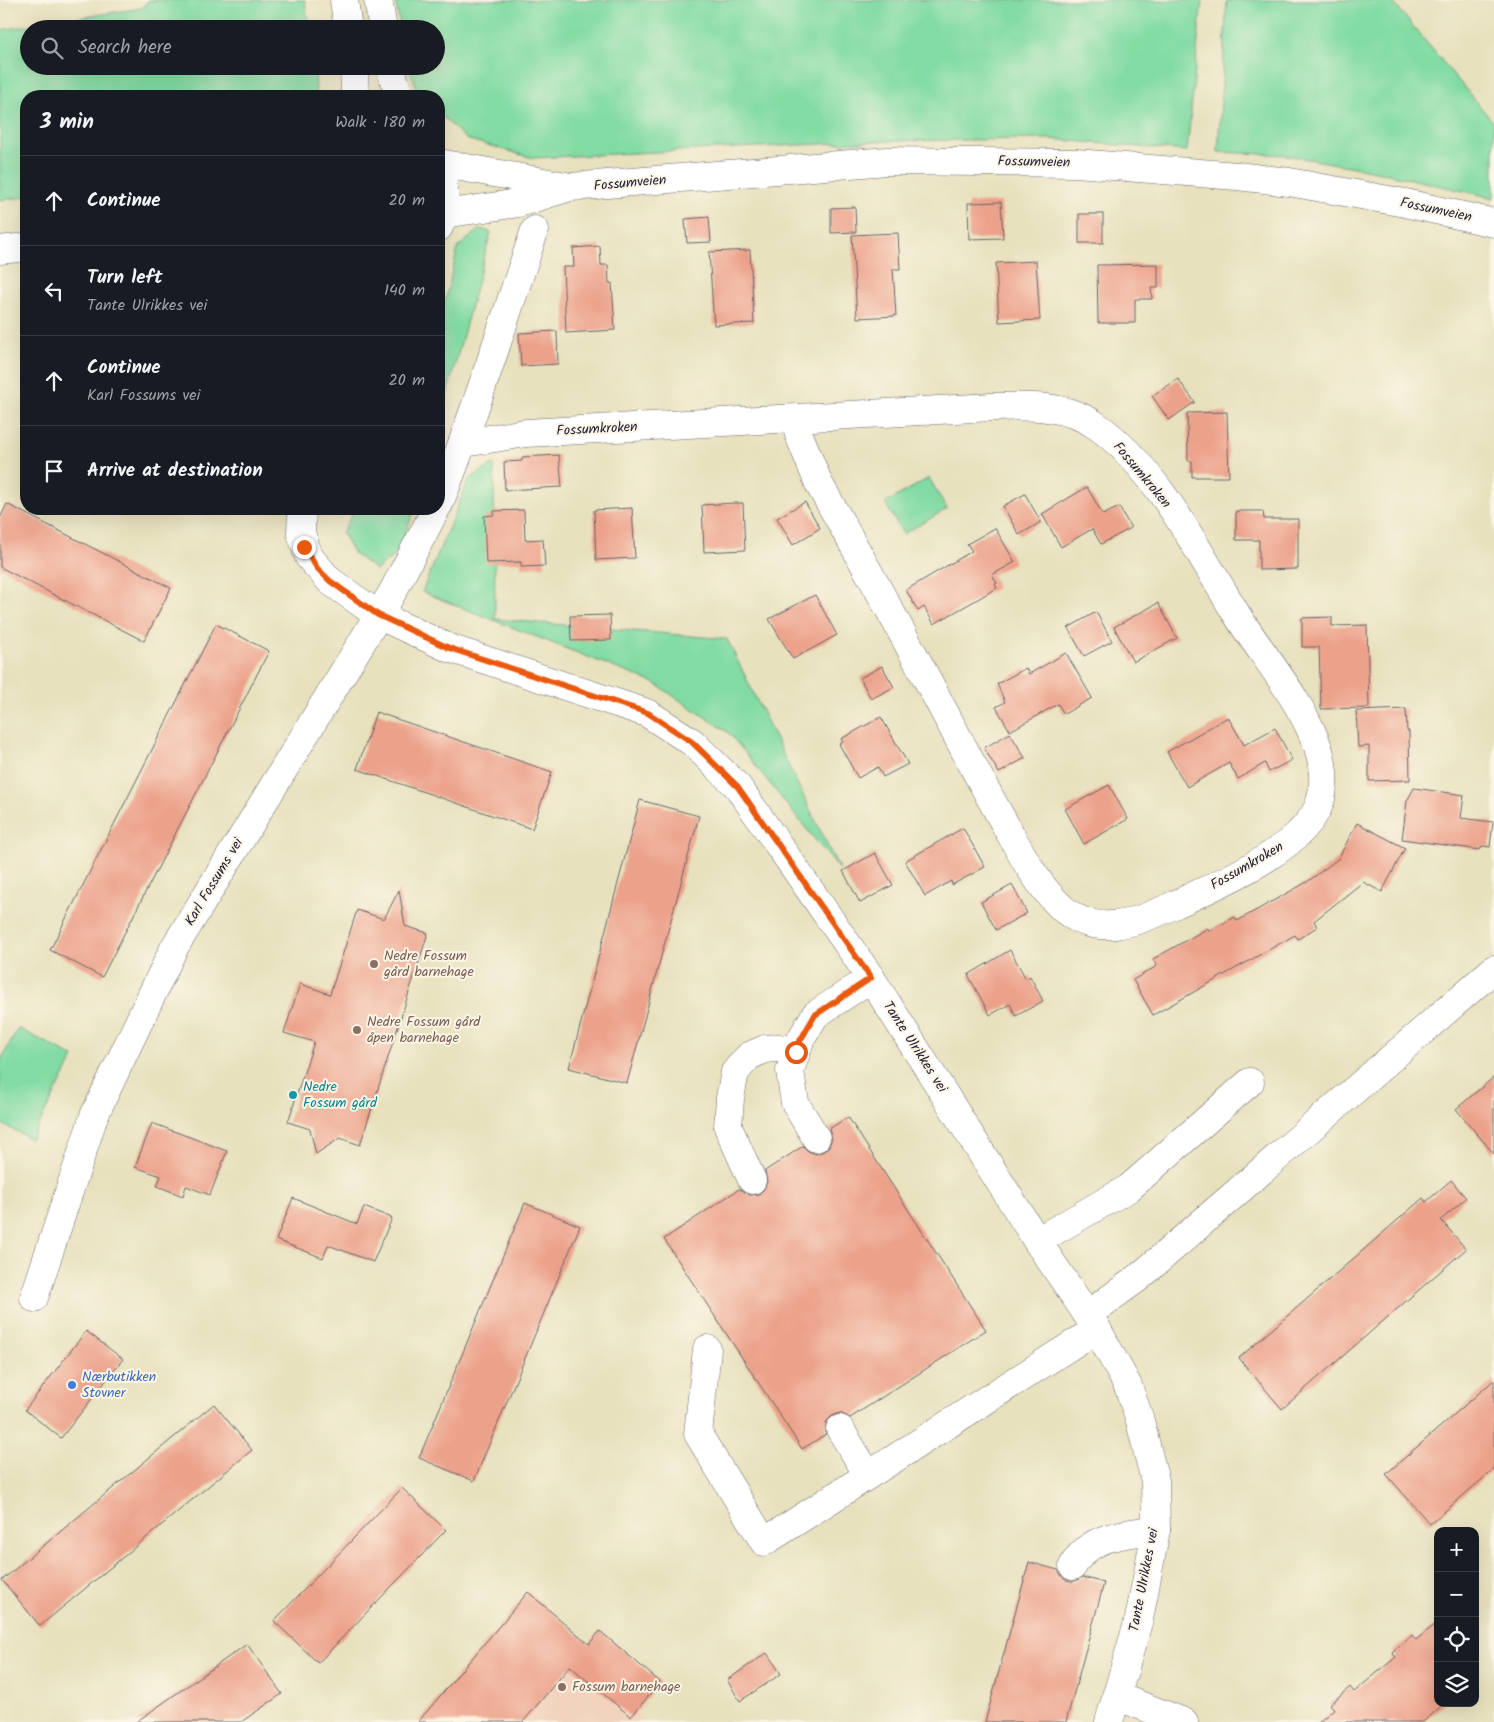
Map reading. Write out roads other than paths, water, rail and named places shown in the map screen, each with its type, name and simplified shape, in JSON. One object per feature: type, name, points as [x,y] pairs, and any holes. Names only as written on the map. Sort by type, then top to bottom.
[{"type":"street","points":[[344,0],[347,20]]},
{"type":"street","points":[[378,0],[381,20]]},
{"type":"street","points":[[354,75],[355,90]]},
{"type":"street","points":[[393,75],[397,90]]},
{"type":"street","name":"Fossumveien","points":[[445,220],[519,203],[571,187],[887,161],[1076,163],[1237,176],[1340,191],[1494,223]]},
{"type":"street","name":"Fossumveien","points":[[445,164],[571,187]]},
{"type":"street","points":[[445,489],[464,443],[476,400],[535,230]]},
{"type":"street","points":[[0,250],[20,248]]},
{"type":"street","name":"Fossumkroken","points":[[464,443],[526,433],[992,407],[1036,407],[1060,410],[1078,415],[1101,429],[1126,452],[1172,510],[1304,718],[1322,761],[1320,802],[1310,820],[1292,840],[1266,858],[1155,914],[1134,922],[1113,926],[1096,925],[1079,920],[1065,910],[1049,895],[1030,869],[992,802],[819,484],[799,435],[796,419]]},
{"type":"street","points":[[302,515],[301,533],[309,557],[330,581],[378,615],[433,515]]},
{"type":"street","name":"Tante Ulrikkes vei","points":[[378,615],[449,648],[648,713],[692,742],[738,787],[871,978],[1037,1241],[1092,1322],[1128,1386],[1139,1417],[1155,1481],[1156,1530],[1139,1619],[1109,1722]]},
{"type":"street","name":"Karl Fossums vei","points":[[34,1298],[94,1116],[174,948],[378,615]]},
{"type":"street","points":[[707,1349],[698,1434],[764,1542],[868,1475],[1092,1322],[1138,1278],[1494,969]]},
{"type":"street","points":[[816,1138],[795,1102],[790,1071],[796,1052],[815,1015],[871,978]]},
{"type":"street","points":[[752,1180],[728,1127],[730,1098],[735,1072],[749,1056],[765,1049],[780,1048],[796,1052]]},
{"type":"street","points":[[1037,1241],[1129,1188],[1250,1082]]},
{"type":"street","points":[[840,1430],[868,1475]]},
{"type":"street","points":[[1073,1566],[1078,1556],[1086,1550],[1114,1536],[1156,1530]]},
{"type":"street","points":[[1116,1696],[1184,1722]]},
{"type":"place","name":"Nedre Fossum gård barnehage","points":[[374,964]]},
{"type":"place","name":"Nedre Fossum gård åpen barnehage","points":[[357,1030]]},
{"type":"place","name":"Nedre Fossum gård","points":[[293,1095]]},
{"type":"place","name":"Nærbutikken Stovner","points":[[72,1385]]},
{"type":"place","name":"Fossum barnehage","points":[[562,1687]]}]
